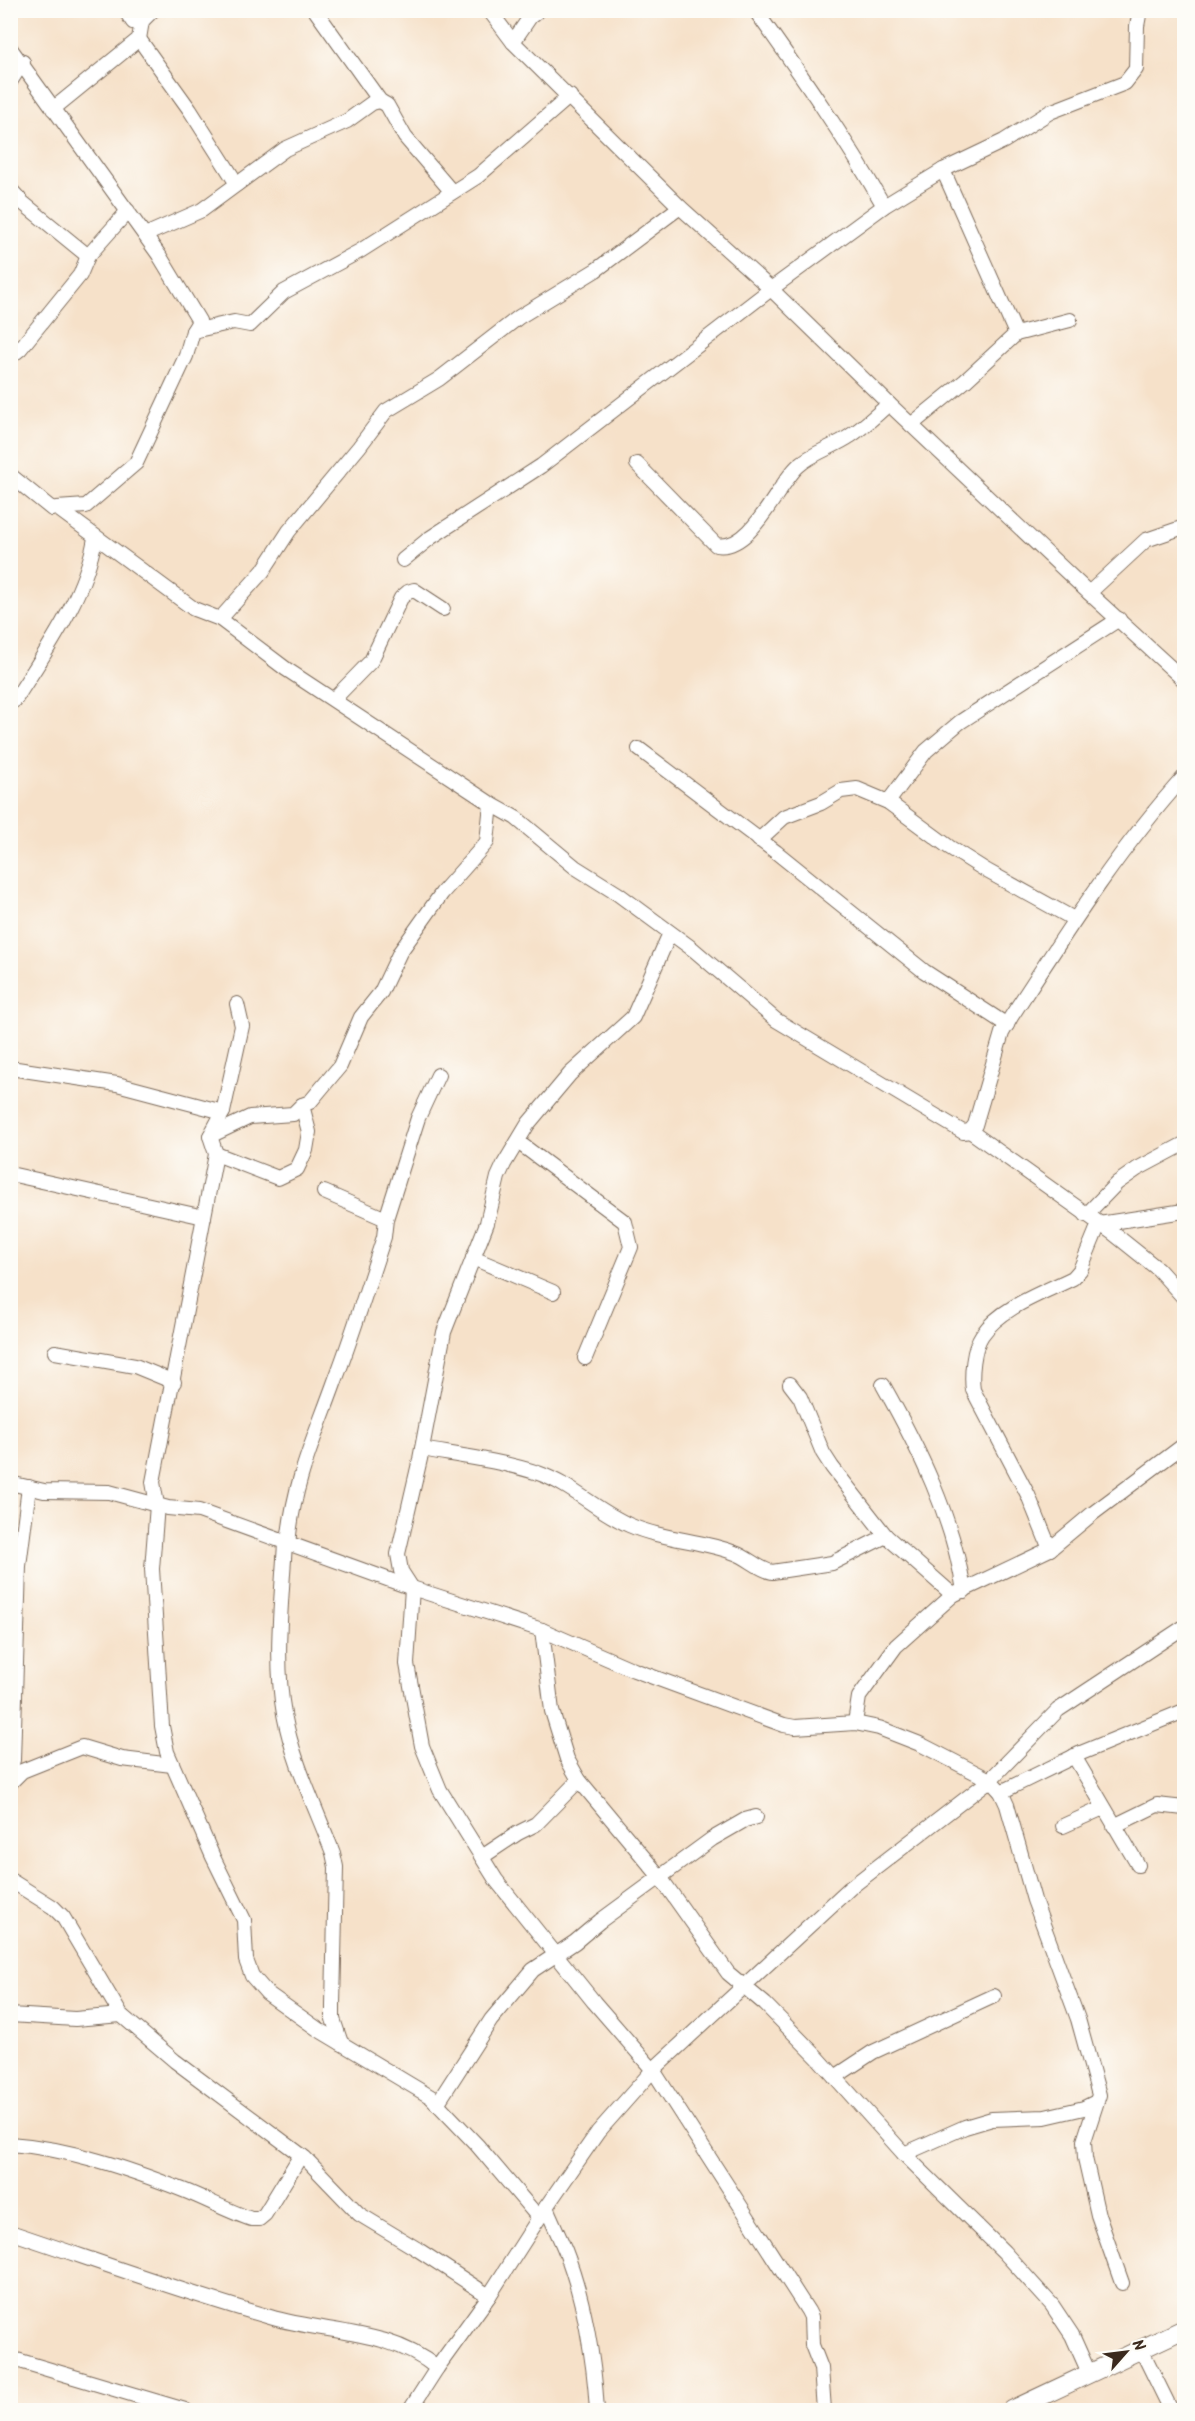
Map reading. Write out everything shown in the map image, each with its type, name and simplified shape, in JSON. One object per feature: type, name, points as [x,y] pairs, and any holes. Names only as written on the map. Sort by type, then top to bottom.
[{"type":"main road","points":[[1012,2410],[1185,2329]]},
{"type":"street","points":[[125,10],[133,22],[142,21]]},
{"type":"street","points":[[53,109],[139,39],[142,21],[153,10]]},
{"type":"street","points":[[315,10],[380,101],[387,105],[405,137],[452,192]]},
{"type":"street","points":[[489,10],[513,42],[680,207],[771,289],[911,425],[1185,680]]},
{"type":"street","points":[[513,42],[530,17],[539,10]]},
{"type":"street","points":[[754,10],[819,99],[884,206]]},
{"type":"street","points":[[403,560],[430,538],[541,466],[771,289],[884,206],[943,170],[1004,141],[1050,112],[1125,82],[1136,69],[1137,26],[1140,10]]},
{"type":"street","points":[[139,39],[190,110],[237,184]]},
{"type":"street","points":[[10,48],[23,62],[53,109],[145,235],[199,321],[192,331],[186,356],[136,463],[86,506],[52,509],[10,475]]},
{"type":"street","points":[[10,82],[23,62]]},
{"type":"street","points":[[192,331],[234,322],[250,325],[284,292],[360,251],[478,176],[570,96]]},
{"type":"street","points":[[145,235],[202,210],[285,149],[347,121],[372,103],[380,101]]},
{"type":"street","points":[[943,170],[1016,334]]},
{"type":"street","points":[[10,189],[23,203],[88,256]]},
{"type":"street","points":[[220,619],[263,571],[289,531],[386,411],[439,379],[519,316],[596,270],[680,207]]},
{"type":"street","points":[[14,349],[80,275],[88,256],[128,211]]},
{"type":"street","points":[[911,425],[965,381],[1016,334],[1070,320]]},
{"type":"street","points":[[637,464],[716,545],[723,546],[746,533],[765,512],[798,465],[849,437],[889,404]]},
{"type":"street","points":[[57,508],[194,609],[220,619],[286,669],[491,804],[516,818],[575,867],[618,894],[694,950],[776,1020],[963,1132],[970,1131],[975,1125],[1002,1033],[1007,1025],[1074,919],[1133,838],[1185,777]]},
{"type":"street","points":[[1089,593],[1146,540],[1185,527]]},
{"type":"street","points":[[10,703],[15,700],[63,625],[90,563],[95,538]]},
{"type":"street","points":[[334,699],[371,661],[401,598],[408,591],[414,590],[443,609]]},
{"type":"street","points":[[888,802],[926,751],[960,722],[1119,619]]},
{"type":"street","points":[[639,749],[759,840],[924,971],[1007,1025]]},
{"type":"street","points":[[759,840],[784,817],[821,803],[841,791],[857,789],[888,802],[949,847],[987,871],[1074,919]]},
{"type":"street","points":[[210,1136],[250,1117],[293,1114],[302,1105],[310,1102],[340,1066],[361,1017],[381,992],[400,952],[442,893],[487,842],[491,804]]},
{"type":"street","points":[[670,933],[633,1017],[570,1074],[528,1124],[498,1177],[487,1223],[444,1332],[422,1449],[398,1554],[401,1571],[412,1588],[407,1664],[422,1746],[440,1790],[496,1880],[594,2002],[653,2070],[808,2311],[811,2317],[812,2344],[821,2368],[824,2410]]},
{"type":"street","points":[[237,1004],[242,1026],[223,1112],[210,1136],[216,1154],[153,1482],[157,1505],[153,1580],[162,1726],[167,1752],[213,1857],[244,1920],[246,1960],[252,1976],[267,1993],[319,2030],[413,2085],[437,2104],[542,2213],[566,2251],[578,2293],[593,2368],[597,2410]]},
{"type":"street","points":[[10,1068],[117,1084],[223,1112]]},
{"type":"street","points":[[341,2043],[333,2019],[336,1867],[333,1853],[291,1744],[284,1712],[280,1657],[286,1543],[300,1474],[340,1369],[384,1237],[386,1218],[418,1118],[438,1075]]},
{"type":"street","points":[[216,1154],[278,1178],[297,1169],[306,1150],[309,1132],[302,1105]]},
{"type":"street","points":[[970,1131],[1158,1269],[1185,1298]]},
{"type":"street","points":[[518,1142],[625,1222],[631,1246],[585,1358]]},
{"type":"street","points":[[1086,1215],[1124,1178],[1185,1144]]},
{"type":"street","points":[[10,1174],[204,1217]]},
{"type":"street","points":[[324,1192],[386,1218]]},
{"type":"street","points":[[1099,1224],[1185,1211]]},
{"type":"street","points":[[1050,1549],[1028,1495],[973,1390],[971,1372],[981,1336],[998,1318],[1012,1309],[1073,1278],[1080,1270],[1099,1224]]},
{"type":"street","points":[[473,1258],[553,1292]]},
{"type":"street","points":[[55,1352],[135,1365],[174,1382]]},
{"type":"street","points":[[790,1384],[800,1397],[823,1453],[886,1536],[958,1593]]},
{"type":"street","points":[[883,1385],[919,1452],[957,1549],[958,1593]]},
{"type":"street","points":[[855,1723],[859,1697],[896,1646],[958,1593],[1050,1549],[1092,1514],[1185,1445]]},
{"type":"street","points":[[422,1449],[501,1463],[539,1473],[567,1486],[603,1511],[630,1526],[735,1553],[763,1570],[772,1572],[832,1563],[886,1536]]},
{"type":"street","points":[[10,1483],[44,1491],[109,1492],[157,1505],[199,1511],[412,1588],[542,1630],[634,1670],[784,1725],[855,1723],[879,1728],[920,1744],[990,1780],[1001,1792],[1007,1805],[1034,1900],[1078,2019],[1099,2095],[1084,2141],[1085,2158],[1098,2215],[1122,2283]]},
{"type":"street","points":[[10,1770],[13,1760],[19,1566],[29,1487]]},
{"type":"street","points":[[410,2410],[598,2132],[653,2070],[850,1888],[990,1780],[1058,1710],[1185,1628]]},
{"type":"street","points":[[542,1630],[552,1711],[567,1759],[579,1780],[660,1877],[728,1973],[765,2004],[904,2154],[1004,2253],[1052,2305],[1072,2335],[1089,2373]]},
{"type":"street","points":[[1001,1792],[1074,1756],[1185,1711]]},
{"type":"street","points":[[10,1783],[22,1771],[82,1747],[122,1759],[172,1765]]},
{"type":"street","points":[[1074,1756],[1138,1865]]},
{"type":"street","points":[[482,1857],[536,1824],[579,1780]]},
{"type":"street","points":[[1114,1826],[1157,1805],[1185,1808]]},
{"type":"street","points":[[1063,1826],[1104,1808]]},
{"type":"street","points":[[437,2104],[491,2020],[533,1970],[575,1942],[712,1839],[756,1817]]},
{"type":"street","points":[[10,1880],[54,1907],[63,1917],[121,2015],[175,2061],[302,2155],[359,2214],[489,2296]]},
{"type":"street","points":[[835,2077],[873,2052],[994,1996]]},
{"type":"street","points":[[10,2015],[75,2019],[121,2015]]},
{"type":"street","points":[[904,2154],[965,2127],[992,2119],[1045,2117],[1084,2108],[1096,2102]]},
{"type":"street","points":[[10,2144],[27,2145],[97,2161],[183,2190],[251,2219],[259,2219],[265,2214],[302,2155]]},
{"type":"street","points":[[10,2232],[144,2278],[273,2318],[356,2332],[411,2349],[437,2368]]},
{"type":"street","points":[[1141,2349],[1171,2410]]},
{"type":"street","points":[[10,2358],[185,2410]]}]
